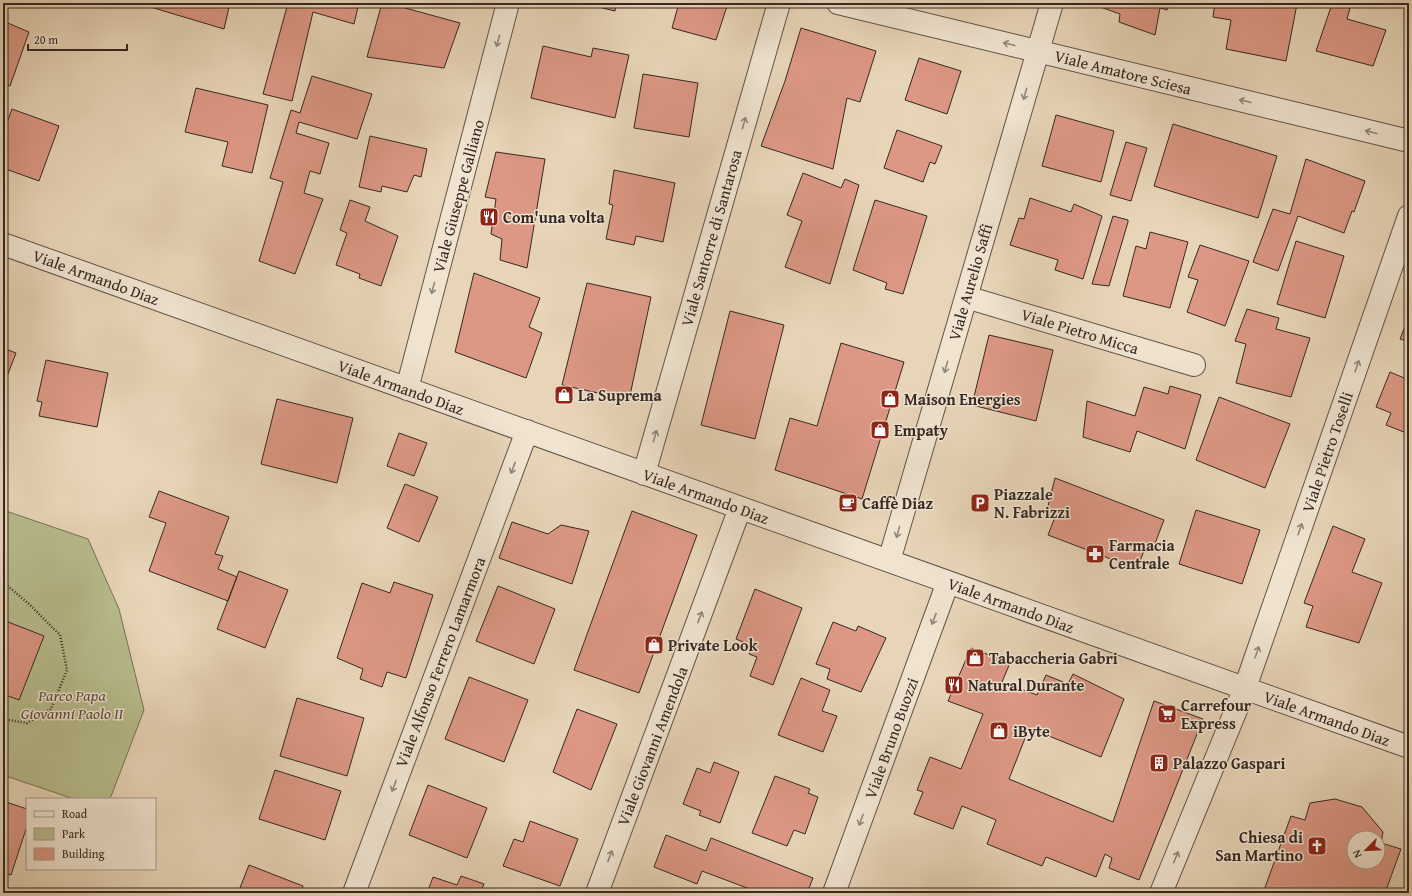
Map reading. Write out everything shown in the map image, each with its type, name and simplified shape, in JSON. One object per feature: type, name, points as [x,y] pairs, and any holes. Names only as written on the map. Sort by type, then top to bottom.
[{"type":"street","name":"Viale Giuseppe Galliano","points":[[407,389],[508,3]]},
{"type":"street","name":"Viale Santorre di Santarosa","points":[[644,474],[779,3]]},
{"type":"street","name":"Viale Amatore Sciesa","points":[[838,3],[1409,141]]},
{"type":"street","name":"Viale Aurelio Saffi","points":[[889,561],[1052,3]]},
{"type":"street","name":"Viale Pietro Toselli","points":[[1161,893],[1245,688],[1409,216]]},
{"type":"street","name":"Viale Armando Diaz","points":[[3,244],[1409,747]]},
{"type":"street","name":"Viale Pietro Micca","points":[[966,297],[1194,365]]},
{"type":"street","name":"Viale Alfonso Ferrero Lamarmora","points":[[354,893],[527,431]]},
{"type":"street","name":"Viale Giovanni Amendola","points":[[596,893],[740,508]]},
{"type":"street","name":"Viale Bruno Buozzi","points":[[834,893],[948,582]]},
{"type":"path","points":[[3,582],[29,604],[60,636],[67,670],[51,709],[27,722],[3,718]]},
{"type":"green space","name":"Parco Papa Giovanni Paolo II","points":[[3,510],[88,539],[119,609],[144,710],[110,798],[71,798],[3,775]]},
{"type":"building","points":[[137,3],[230,3],[224,29]]},
{"type":"building","points":[[288,3],[359,3],[354,24],[313,12],[292,101],[263,94]]},
{"type":"building","points":[[382,3],[387,3],[460,23],[444,68],[367,57]]},
{"type":"building","points":[[582,3],[616,3],[615,11]]},
{"type":"building","points":[[679,3],[728,3],[716,40],[672,28]]},
{"type":"building","points":[[1089,3],[1169,3],[1167,10],[1160,8],[1155,35],[1119,22],[1120,14]]},
{"type":"building","points":[[1215,3],[1297,4],[1286,61],[1226,49],[1231,20],[1213,17]]},
{"type":"building","points":[[1332,4],[1350,8],[1347,19],[1386,30],[1373,66],[1316,51]]},
{"type":"building","points":[[3,21],[29,32],[10,86],[3,83]]},
{"type":"building","points":[[801,28],[876,51],[860,102],[847,98],[833,169],[761,146],[785,81]]},
{"type":"building","points":[[543,46],[591,57],[593,48],[629,55],[615,118],[531,98]]},
{"type":"building","points":[[919,58],[961,71],[947,114],[905,100]]},
{"type":"building","points":[[643,74],[698,83],[689,137],[634,128]]},
{"type":"building","points":[[312,76],[372,94],[357,139],[299,122],[296,133],[329,143],[320,174],[310,171],[304,193],[323,199],[295,274],[259,261],[283,182],[270,178],[291,110],[300,113]]},
{"type":"building","points":[[196,88],[268,105],[252,173],[222,166],[228,142],[185,132]]},
{"type":"building","points":[[12,109],[59,126],[39,181],[3,168],[3,133]]},
{"type":"building","points":[[1056,115],[1114,131],[1101,182],[1042,166]]},
{"type":"building","points":[[1173,124],[1277,156],[1258,218],[1154,186]]},
{"type":"building","points":[[897,130],[942,146],[935,164],[930,162],[923,182],[884,168]]},
{"type":"building","points":[[370,136],[427,149],[421,177],[414,175],[407,192],[382,186],[381,192],[359,187]]},
{"type":"building","points":[[1126,142],[1147,148],[1131,201],[1110,195]]},
{"type":"building","points":[[496,152],[545,159],[527,268],[500,260],[502,239],[491,234],[496,199],[485,197]]},
{"type":"building","points":[[1306,159],[1365,181],[1354,212],[1352,211],[1344,233],[1298,216],[1278,271],[1253,262],[1273,209],[1290,214]]},
{"type":"building","points":[[614,170],[675,183],[663,242],[636,236],[634,245],[606,239],[613,205],[609,204]]},
{"type":"building","points":[[803,173],[841,188],[845,179],[859,185],[830,284],[785,267],[802,221],[787,215]]},
{"type":"building","points":[[1030,198],[1071,212],[1074,204],[1102,216],[1083,279],[1055,270],[1058,260],[1010,245],[1019,218],[1024,219]]},
{"type":"building","points":[[350,200],[370,207],[365,221],[398,236],[381,286],[359,278],[360,274],[336,265],[347,233],[340,230]]},
{"type":"building","points":[[875,200],[927,216],[903,294],[885,289],[887,283],[853,270]]},
{"type":"building","points":[[1113,216],[1128,220],[1128,222],[1109,286],[1092,284]]},
{"type":"building","points":[[1150,232],[1188,242],[1170,308],[1123,296],[1136,246],[1146,249]]},
{"type":"building","points":[[1296,241],[1344,256],[1325,318],[1277,304]]},
{"type":"building","points":[[1200,245],[1249,261],[1225,326],[1187,312],[1198,280],[1188,277]]},
{"type":"building","points":[[474,273],[540,298],[529,327],[542,333],[526,378],[455,352]]},
{"type":"building","points":[[587,283],[651,297],[629,400],[562,385]]},
{"type":"building","points":[[1247,309],[1279,318],[1276,329],[1310,338],[1291,397],[1236,383],[1246,344],[1235,341]]},
{"type":"building","points":[[730,311],[784,325],[755,439],[701,425]]},
{"type":"building","points":[[1409,316],[1409,342],[1400,339]]},
{"type":"building","points":[[989,335],[1053,350],[1036,421],[972,405]]},
{"type":"building","points":[[841,343],[904,362],[862,499],[775,470],[790,418],[817,426]]},
{"type":"building","points":[[3,348],[16,353],[3,387]]},
{"type":"building","points":[[46,360],[108,373],[97,427],[39,416],[42,402],[37,401]]},
{"type":"building","points":[[1390,372],[1409,380],[1409,434],[1386,425],[1391,413],[1376,407]]},
{"type":"building","points":[[1170,386],[1201,395],[1185,449],[1137,431],[1130,452],[1083,437],[1087,401],[1135,416],[1144,387],[1168,394]]},
{"type":"building","points":[[1219,397],[1290,424],[1265,488],[1196,460]]},
{"type":"building","points":[[277,399],[353,418],[337,483],[261,464]]},
{"type":"building","points":[[399,433],[427,443],[414,476],[387,466]]},
{"type":"building","points":[[1055,478],[1164,520],[1154,546],[1147,543],[1137,569],[1048,535],[1055,517],[1046,514]]},
{"type":"building","points":[[405,484],[438,497],[419,542],[387,528]]},
{"type":"building","points":[[159,491],[229,517],[215,554],[223,556],[218,569],[237,577],[228,601],[149,571],[166,523],[149,517]]},
{"type":"building","points":[[1196,510],[1260,530],[1242,584],[1179,564]]},
{"type":"building","points":[[632,511],[697,535],[639,693],[574,670]]},
{"type":"building","points":[[512,522],[548,534],[561,525],[589,531],[572,584],[499,558]]},
{"type":"building","points":[[1333,526],[1365,539],[1352,572],[1382,583],[1359,643],[1306,627],[1313,606],[1304,603]]},
{"type":"building","points":[[239,571],[288,590],[265,648],[217,629]]},
{"type":"building","points":[[394,582],[433,595],[406,678],[387,672],[382,687],[360,679],[363,669],[337,658],[362,583],[390,593]]},
{"type":"building","points":[[498,586],[555,609],[534,664],[476,641]]},
{"type":"building","points":[[755,589],[802,608],[773,685],[750,676],[757,657],[749,654],[753,646],[736,639]]},
{"type":"building","points":[[3,620],[44,636],[19,700],[3,694]]},
{"type":"building","points":[[833,622],[856,631],[858,626],[886,638],[861,692],[827,679],[830,669],[816,664]]},
{"type":"building","name":"Palazzo Gaspari","points":[[971,648],[1010,663],[1002,682],[1037,695],[1046,675],[1068,684],[1073,674],[1124,699],[1101,757],[1029,728],[1009,779],[1113,822],[1154,701],[1203,719],[1139,880],[1109,868],[1112,858],[1105,854],[1096,877],[1046,857],[1042,866],[987,844],[996,820],[962,806],[953,829],[914,814],[923,792],[917,790],[930,757],[961,769],[983,714],[948,701]]},
{"type":"building","points":[[469,677],[528,700],[504,762],[445,739]]},
{"type":"building","points":[[801,678],[830,690],[822,711],[837,716],[823,752],[778,735]]},
{"type":"building","points":[[297,698],[364,718],[347,776],[280,756]]},
{"type":"building","points":[[577,709],[617,724],[591,790],[553,772]]},
{"type":"building","points":[[714,762],[739,772],[720,823],[699,815],[701,811],[683,804],[697,768],[710,773]]},
{"type":"building","points":[[275,770],[341,791],[325,840],[259,819]]},
{"type":"building","points":[[775,776],[810,789],[808,793],[818,797],[805,834],[794,830],[787,846],[752,833]]},
{"type":"building","points":[[428,785],[487,808],[467,858],[409,835]]},
{"type":"building","name":"Chiesa di San Martino","points":[[1335,799],[1362,807],[1381,830],[1346,830],[1346,870],[1386,870],[1386,844],[1401,849],[1385,893],[1263,893],[1291,816],[1305,820],[1310,803]]},
{"type":"building","points":[[3,801],[26,809],[26,829],[11,875],[3,873]]},
{"type":"building","points":[[530,821],[578,839],[560,886],[503,866],[514,839],[523,842]]},
{"type":"building","points":[[666,835],[706,851],[711,838],[813,878],[807,893],[755,893],[755,891],[702,871],[697,884],[654,867]]},
{"type":"building","points":[[249,865],[303,886],[301,893],[238,893]]},
{"type":"building","points":[[461,876],[484,884],[480,893],[427,893],[433,877],[457,885]]},
{"type":"place","name":"Com'una volta","points":[[489,217]]},
{"type":"place","name":"La Suprema","points":[[564,395]]},
{"type":"place","name":"Maison Energies","points":[[890,399]]},
{"type":"place","name":"Empaty","points":[[880,430]]},
{"type":"place","name":"Caffè Diaz","points":[[848,503]]},
{"type":"place","name":"Piazzale N. Fabrizzi","points":[[980,503]]},
{"type":"place","name":"Farmacia Centrale","points":[[1095,554]]},
{"type":"place","name":"Private Look","points":[[654,645]]},
{"type":"place","name":"Tabaccheria Gabri","points":[[975,658]]},
{"type":"place","name":"Natural Durante","points":[[954,685]]},
{"type":"place","name":"Carrefour Express","points":[[1167,714]]},
{"type":"place","name":"iByte","points":[[999,731]]},
{"type":"place","name":"Palazzo Gaspari","points":[[1159,763]]},
{"type":"place","name":"Chiesa di San Martino","points":[[1317,846]]}]
